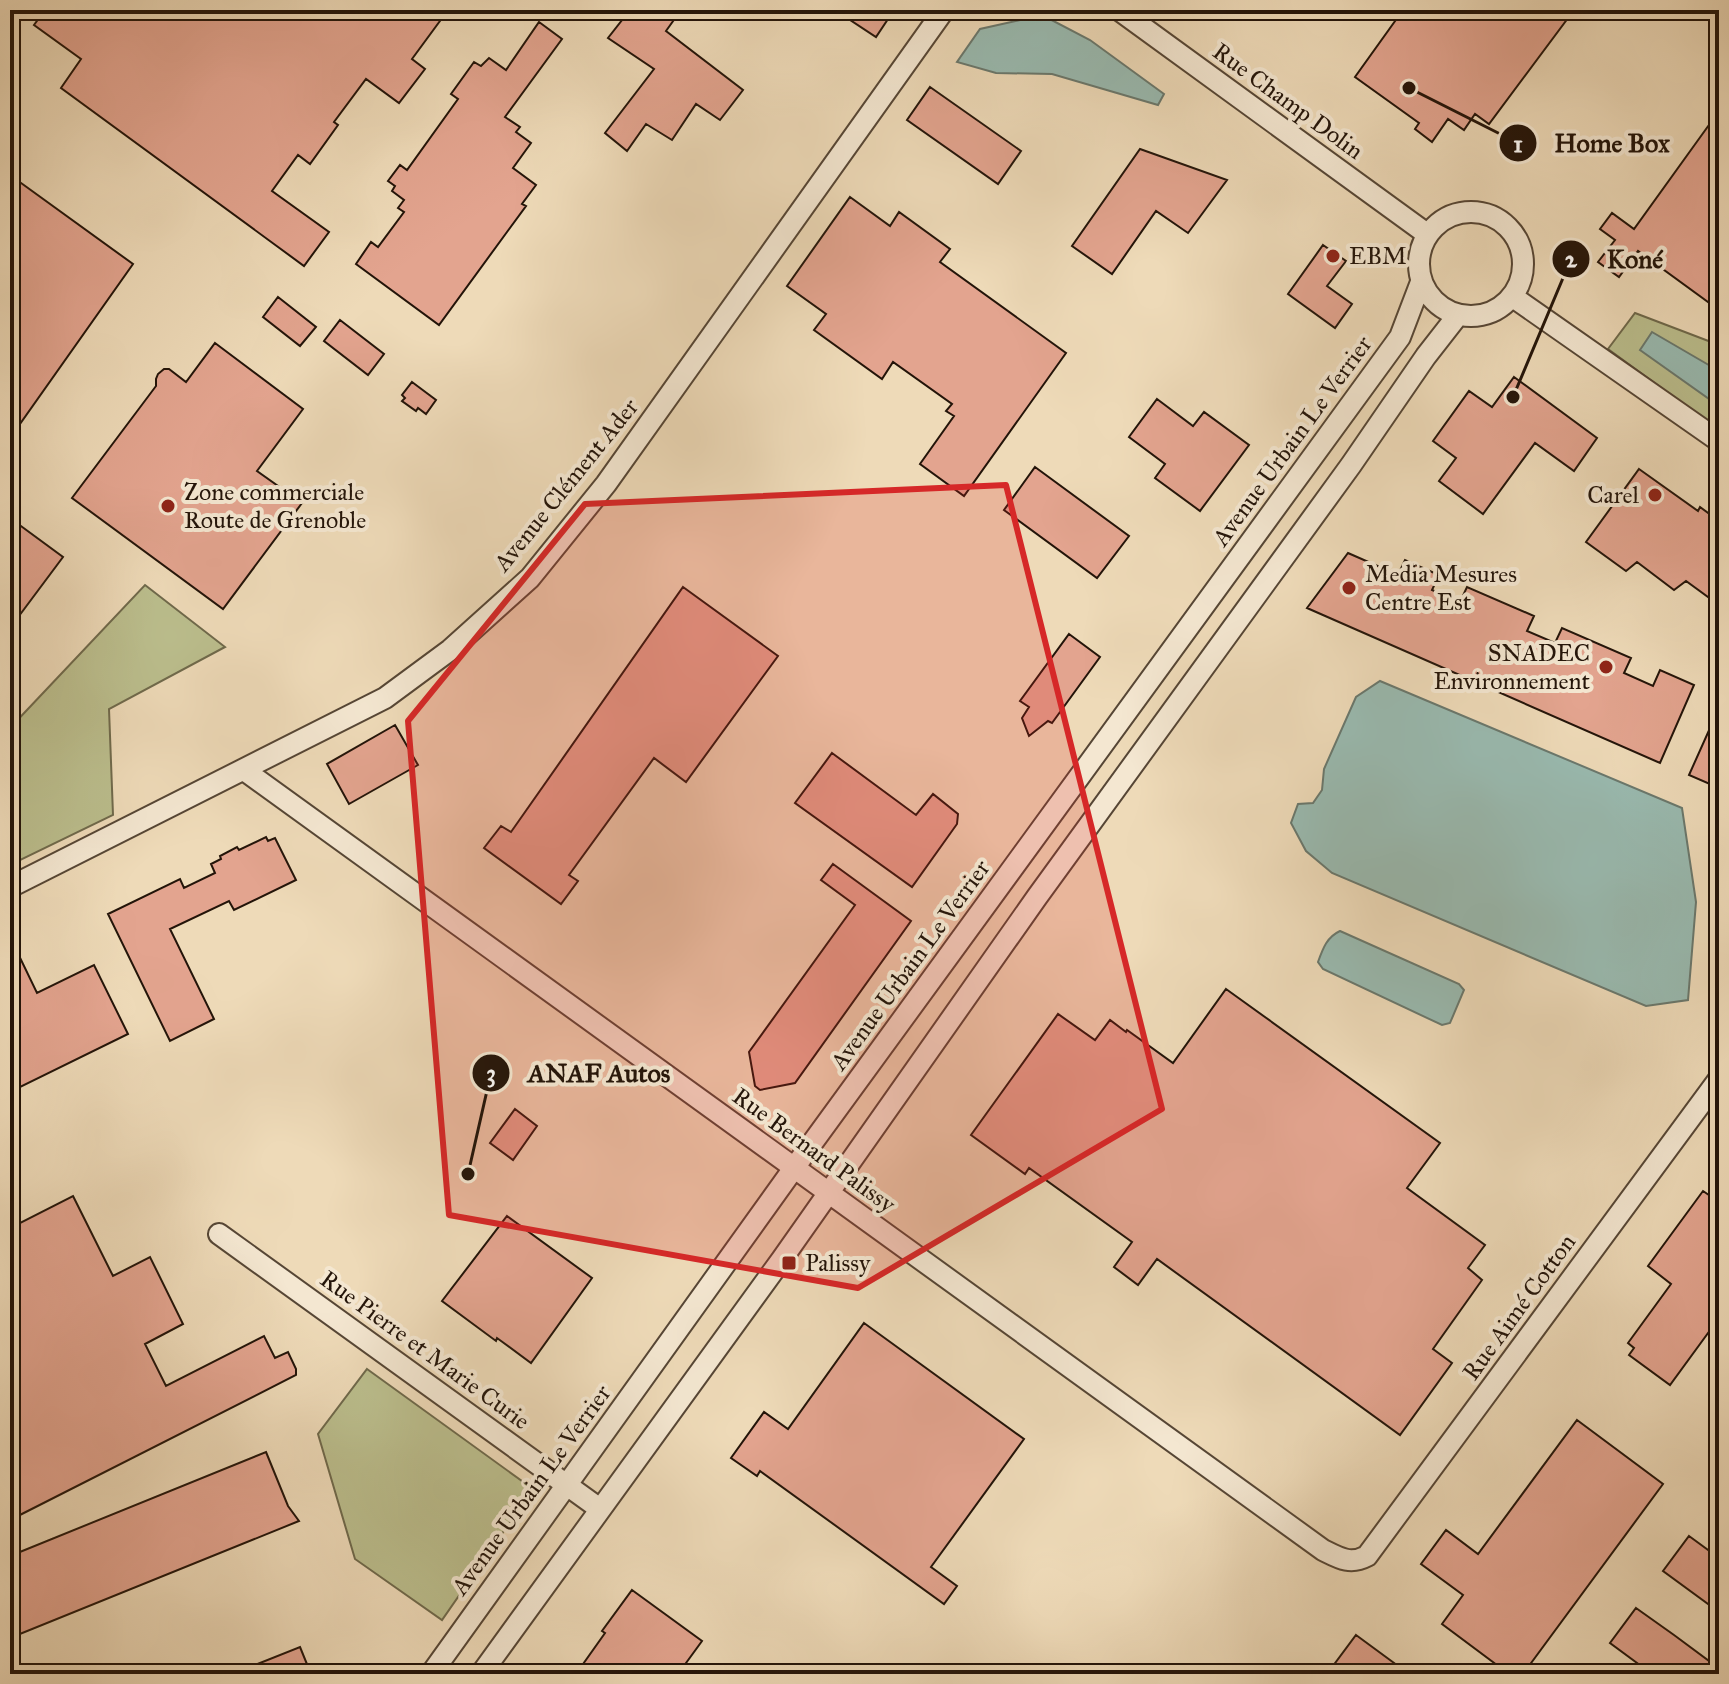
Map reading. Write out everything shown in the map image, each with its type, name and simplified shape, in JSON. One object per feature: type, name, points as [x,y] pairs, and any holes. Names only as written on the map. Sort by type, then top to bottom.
[{"type":"street","name":"Avenue Clément Ader","points":[[10,887],[385,698],[450,650],[530,578],[606,484],[944,10]]},
{"type":"street","name":"Rue Champ Dolin","points":[[1119,10],[1427,234]]},
{"type":"street","points":[[1471,211],[1488,214],[1503,222],[1515,235],[1521,251],[1523,268],[1513,297],[1500,308],[1475,316],[1458,315],[1442,308],[1429,297],[1421,282],[1418,265],[1420,249],[1427,234],[1439,222],[1471,211]]},
{"type":"street","name":"Avenue Urbain Le Verrier","points":[[431,1674],[794,1168],[1400,337],[1421,282]]},
{"type":"street","points":[[1513,297],[1719,441]]},
{"type":"street","points":[[481,1674],[1458,315]]},
{"type":"street","name":"Rue Bernard Palissy","points":[[244,770],[1323,1550],[1345,1561],[1358,1561]]},
{"type":"street","name":"Rue Aimé Cotton","points":[[1358,1561],[1367,1556],[1380,1539],[1719,1079]]},
{"type":"street","name":"Rue Pierre et Marie Curie","points":[[219,1234],[600,1509]]},
{"type":"highlighted area","points":[[1006,485],[1162,1109],[858,1288],[449,1215],[408,721],[585,504]]},
{"type":"green space","points":[[1635,313],[1719,345],[1719,430],[1608,349]]},
{"type":"green space","points":[[145,585],[225,647],[109,709],[113,815],[10,865],[10,728]]},
{"type":"green space","points":[[367,1369],[533,1489],[442,1620],[355,1559],[318,1434]]},
{"type":"water","points":[[1042,15],[1090,40],[1164,94],[1158,105],[1052,74],[996,73],[957,62],[980,29]]},
{"type":"water","points":[[1652,332],[1719,371],[1719,406],[1640,350]]},
{"type":"water","points":[[1380,681],[1682,808],[1696,902],[1688,1000],[1646,1006],[1332,873],[1306,851],[1291,823],[1298,804],[1313,803],[1322,790],[1324,769],[1356,697]]},
{"type":"water","points":[[1340,931],[1459,984],[1464,990],[1450,1023],[1442,1025],[1323,969],[1318,962],[1322,952],[1329,940]]},
{"type":"building","points":[[45,10],[448,10],[412,59],[425,69],[399,103],[366,79],[334,122],[338,125],[310,164],[298,155],[272,191],[329,232],[304,266],[61,88],[81,59],[34,25]]},
{"type":"building","points":[[630,10],[681,10],[666,31],[743,90],[720,120],[696,104],[672,140],[646,124],[627,151],[605,133],[654,69],[608,38]]},
{"type":"building","points":[[835,10],[894,10],[876,37]]},
{"type":"building","points":[[1403,10],[1574,10],[1489,124],[1475,114],[1464,130],[1448,119],[1432,142],[1415,129],[1419,123],[1355,77]]},
{"type":"building","points":[[539,22],[562,39],[505,117],[520,127],[516,132],[531,143],[513,168],[536,185],[522,204],[526,206],[439,325],[356,264],[371,242],[378,247],[404,212],[398,208],[404,200],[392,191],[395,186],[388,181],[400,165],[407,170],[458,99],[451,94],[474,62],[481,66],[489,58],[506,70]]},
{"type":"building","points":[[930,87],[1021,151],[998,184],[907,120]]},
{"type":"building","points":[[1719,111],[1719,310],[1638,251],[1619,277],[1598,262],[1615,240],[1600,229],[1612,213],[1634,229]]},
{"type":"building","points":[[1140,149],[1227,180],[1188,233],[1156,211],[1112,274],[1072,246]]},
{"type":"building","points":[[10,175],[133,264],[10,438]]},
{"type":"building","points":[[850,197],[890,226],[899,212],[950,249],[940,262],[1066,353],[964,496],[920,464],[954,416],[946,411],[952,404],[893,362],[882,379],[814,330],[826,314],[787,286]]},
{"type":"building","points":[[1323,245],[1346,261],[1327,286],[1352,304],[1335,328],[1288,294]]},
{"type":"building","points":[[278,297],[316,327],[300,346],[263,317]]},
{"type":"building","points":[[340,320],[384,354],[368,375],[324,341]]},
{"type":"building","points":[[215,343],[303,409],[257,471],[302,503],[223,609],[72,498],[156,386],[158,374],[169,369],[186,382]]},
{"type":"building","points":[[1514,377],[1597,438],[1574,471],[1535,443],[1483,514],[1439,481],[1456,458],[1433,441],[1469,391],[1492,407]]},
{"type":"building","points":[[412,382],[436,400],[426,414],[402,401],[405,398],[402,395]]},
{"type":"building","points":[[1157,399],[1193,426],[1204,412],[1249,445],[1200,511],[1155,478],[1165,464],[1129,437]]},
{"type":"building","points":[[1035,467],[1129,536],[1097,578],[1004,510]]},
{"type":"building","points":[[1639,469],[1698,511],[1700,507],[1719,521],[1719,605],[1686,581],[1674,590],[1637,562],[1626,571],[1586,542]]},
{"type":"building","points":[[10,518],[63,557],[10,628]]},
{"type":"building","points":[[1348,553],[1398,575],[1405,560],[1439,575],[1432,590],[1445,596],[1460,602],[1467,587],[1534,616],[1527,631],[1555,643],[1562,628],[1631,658],[1624,673],[1653,686],[1660,670],[1694,685],[1660,763],[1307,608]]},
{"type":"building","points":[[683,587],[778,656],[686,782],[654,758],[569,875],[578,881],[561,904],[484,848],[501,826],[511,832]]},
{"type":"building","points":[[1069,634],[1100,657],[1052,723],[1048,721],[1029,736],[1022,718],[1029,707],[1020,701]]},
{"type":"building","points":[[1719,708],[1719,788],[1689,775]]},
{"type":"building","points":[[395,725],[418,765],[349,804],[327,764]]},
{"type":"building","points":[[832,753],[916,815],[933,794],[958,814],[957,824],[912,887],[795,803]]},
{"type":"building","points":[[266,837],[268,841],[275,838],[296,880],[234,910],[229,901],[170,929],[214,1019],[170,1041],[108,914],[180,879],[184,888],[215,873],[211,864],[221,859],[220,856]]},
{"type":"building","points":[[833,864],[911,921],[795,1083],[760,1090],[755,1086],[749,1052],[855,905],[821,880]]},
{"type":"building","points":[[10,937],[37,993],[94,965],[128,1034],[10,1092]]},
{"type":"building","points":[[1226,989],[1440,1143],[1407,1188],[1485,1245],[1468,1268],[1482,1280],[1433,1349],[1452,1363],[1400,1435],[1157,1259],[1138,1285],[1114,1267],[1132,1242],[1029,1168],[1025,1174],[971,1135],[1058,1014],[1095,1040],[1110,1020],[1173,1063]]},
{"type":"building","points":[[515,1109],[537,1126],[513,1160],[490,1143]]},
{"type":"building","points":[[1703,1191],[1719,1202],[1719,1318],[1670,1385],[1629,1355],[1634,1348],[1628,1343],[1671,1284],[1648,1266]]},
{"type":"building","points":[[73,1196],[113,1276],[150,1257],[183,1324],[145,1344],[166,1386],[264,1336],[275,1358],[288,1352],[296,1375],[10,1520],[10,1228]]},
{"type":"building","points":[[507,1216],[592,1278],[531,1363],[442,1301]]},
{"type":"building","points":[[864,1323],[1024,1439],[931,1567],[957,1586],[944,1604],[760,1471],[757,1476],[731,1458],[764,1412],[788,1429]]},
{"type":"building","points":[[1577,1420],[1663,1484],[1523,1674],[1509,1674],[1442,1624],[1463,1595],[1421,1564],[1446,1530],[1478,1554]]},
{"type":"building","points":[[266,1452],[288,1506],[299,1521],[10,1638],[10,1556]]},
{"type":"building","points":[[1689,1536],[1719,1558],[1719,1612],[1663,1571]]},
{"type":"building","points":[[632,1590],[702,1641],[678,1674],[576,1674],[605,1633],[602,1631]]},
{"type":"building","points":[[1636,1608],[1713,1664],[1704,1674],[1652,1674],[1610,1643]]},
{"type":"building","points":[[1356,1635],[1409,1674],[1327,1674]]},
{"type":"building","points":[[300,1647],[311,1674],[235,1673]]},
{"type":"place","name":"Home Box","points":[[1409,88]]},
{"type":"place","name":"EBM","points":[[1333,256]]},
{"type":"place","name":"Koné","points":[[1513,397]]},
{"type":"place","name":"Carel","points":[[1655,495]]},
{"type":"place","name":"Zone commerciale Route de Grenoble","points":[[168,506]]},
{"type":"place","name":"Media Mesures Centre Est","points":[[1349,588]]},
{"type":"place","name":"SNADEC Environnement","points":[[1606,667]]},
{"type":"place","name":"ANAF Autos","points":[[468,1174]]},
{"type":"place","name":"Palissy","points":[[789,1263]]}]
